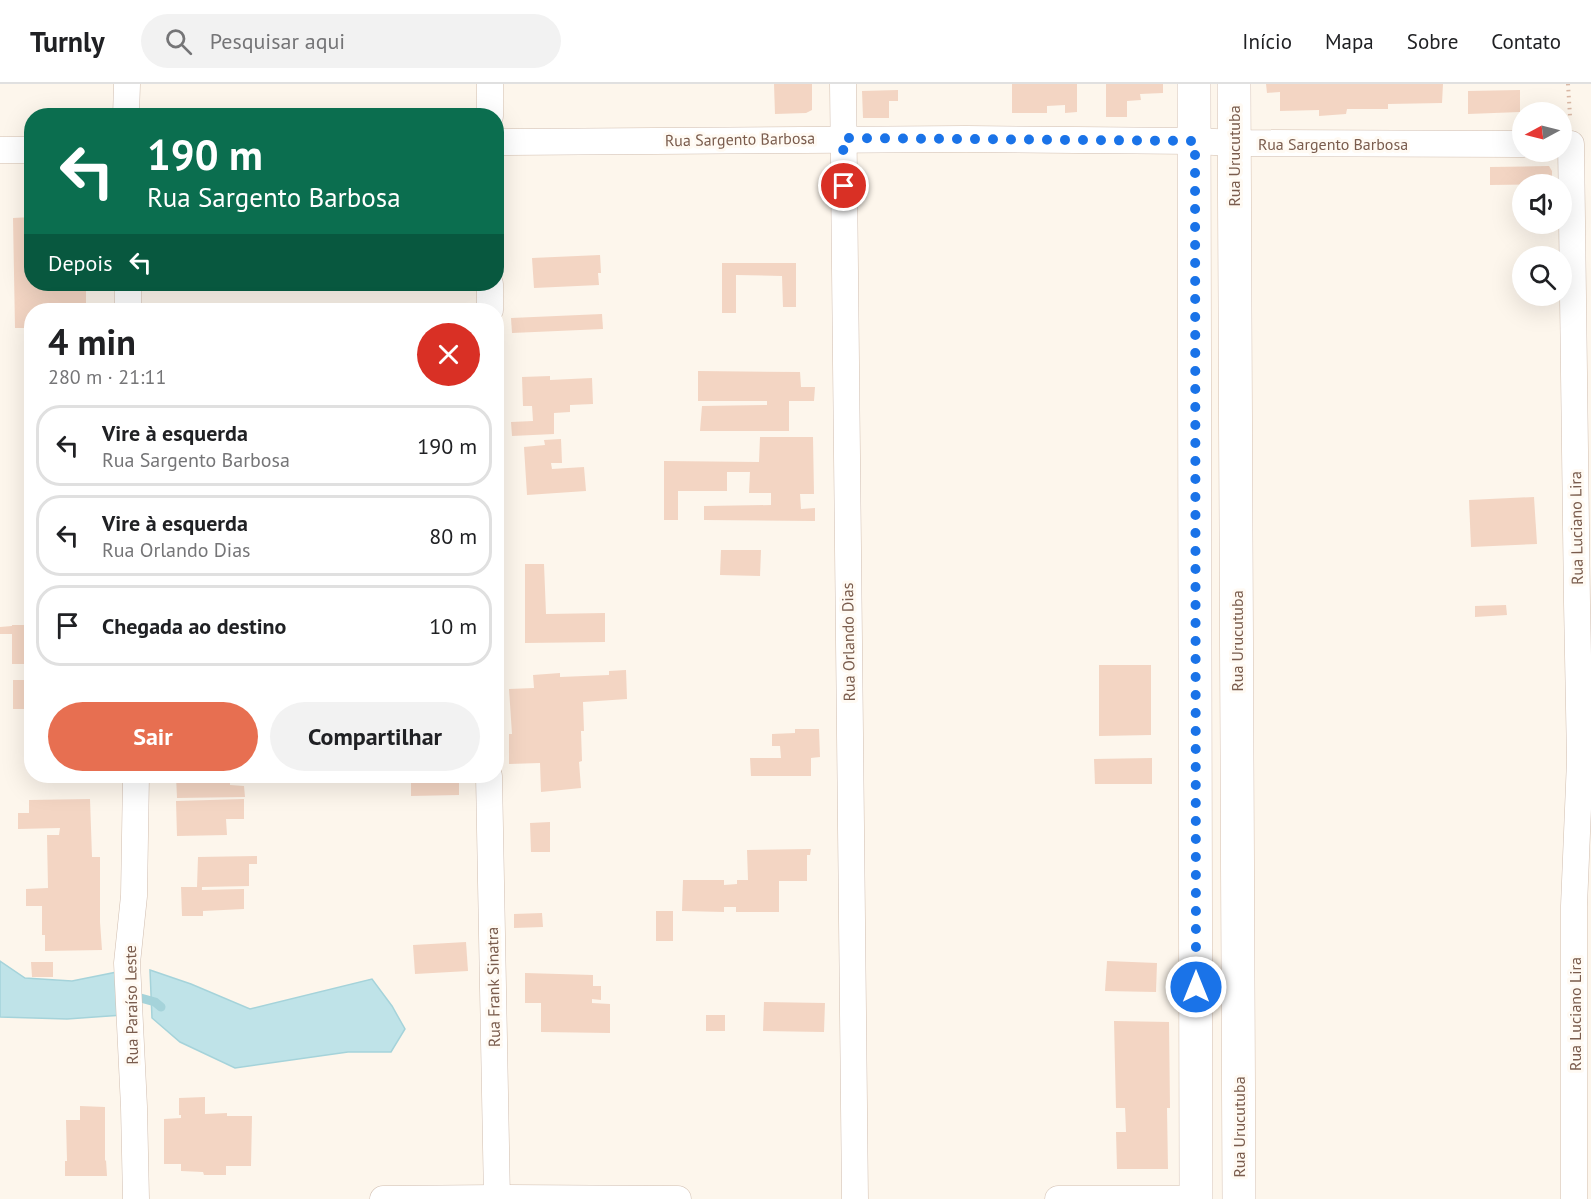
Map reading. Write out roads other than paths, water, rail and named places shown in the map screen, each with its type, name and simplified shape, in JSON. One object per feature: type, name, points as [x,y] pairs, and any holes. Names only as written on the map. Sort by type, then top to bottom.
[{"type":"street","points":[[126,108],[127,84]]},
{"type":"street","points":[[490,84],[490,108]]},
{"type":"street","name":"Rua Orlando Dias","points":[[843,84],[855,1199]]},
{"type":"street","points":[[1058,1199],[1197,1199],[1194,84]]},
{"type":"street","name":"Rua Urucutuba","points":[[1234,84],[1239,1199]]},
{"type":"street","name":"Rua Sargento Barbosa","points":[[504,142],[843,138],[1512,144]]},
{"type":"street","name":"Rua Luciano Lira","points":[[1574,1199],[1583,1058],[1586,759],[1575,144]]},
{"type":"street","points":[[0,150],[24,150]]},
{"type":"street","name":"Rua Paraíso Leste","points":[[136,783],[134,896],[127,963],[136,1199]]},
{"type":"street","name":"Rua Frank Sinatra","points":[[489,783],[497,1198]]},
{"type":"street","points":[[384,1199],[678,1199]]},
{"type":"water","points":[[0,961],[25,978],[72,981],[122,971],[123,1015],[67,1019],[0,1017]]},
{"type":"water","points":[[150,970],[191,984],[250,1009],[372,979],[392,1006],[405,1029],[391,1052],[348,1052],[235,1068],[180,1042],[152,1018]]},
{"type":"waterway","points":[[130,995],[155,1002],[161,1007]]}]
